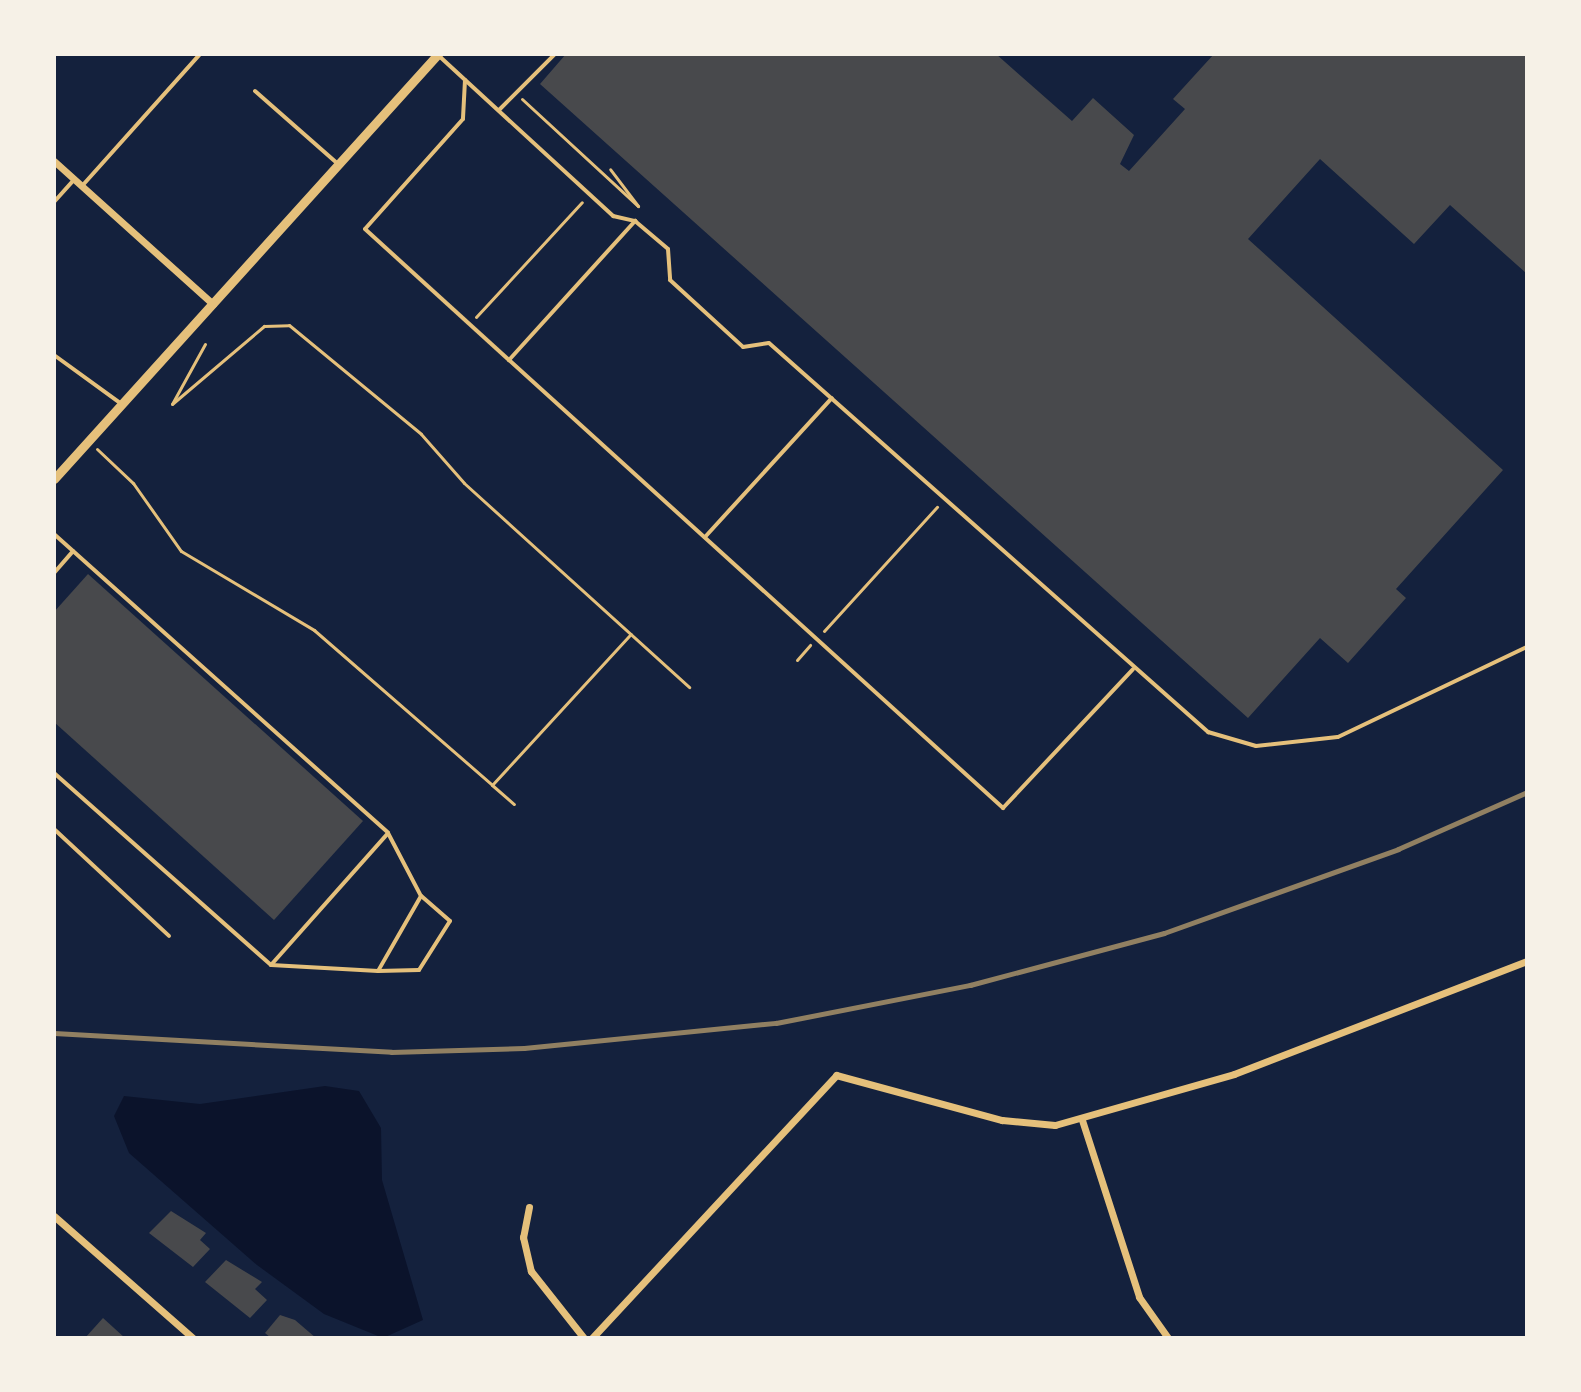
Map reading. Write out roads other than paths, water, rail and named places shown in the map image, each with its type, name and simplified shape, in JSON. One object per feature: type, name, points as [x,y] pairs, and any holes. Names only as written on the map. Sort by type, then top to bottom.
[{"type":"street","points":[[54,479],[438,54]]},
{"type":"street","points":[[54,161],[213,304]]},
{"type":"street","points":[[592,1338],[822,1082],[851,1074],[1002,1120],[1082,1120],[1234,1074],[1527,961]]},
{"type":"street","points":[[1082,1120],[1139,1297],[1168,1338]]},
{"type":"street","points":[[529,1207],[523,1237],[531,1271],[584,1338]]},
{"type":"street","points":[[54,1216],[193,1338]]},
{"type":"lane","points":[[82,186],[200,54]]},
{"type":"lane","points":[[438,54],[613,216],[635,221],[668,249],[670,280],[743,347],[769,343],[1133,669],[1208,732],[1277,746],[1378,723],[1527,647]]},
{"type":"lane","points":[[499,110],[555,54]]},
{"type":"lane","points":[[465,80],[463,119],[365,229],[1003,808],[1133,669]]},
{"type":"lane","points":[[255,91],[339,164]]},
{"type":"lane","points":[[54,202],[74,179]]},
{"type":"lane","points":[[509,360],[635,221]]},
{"type":"lane","points":[[54,355],[121,405]]},
{"type":"lane","points":[[705,537],[832,398]]},
{"type":"lane","points":[[54,534],[388,833],[421,896],[450,921],[419,970],[271,965],[54,773]]},
{"type":"lane","points":[[54,573],[73,551]]},
{"type":"lane","points":[[54,829],[169,936]]},
{"type":"lane","points":[[271,965],[388,833]]},
{"type":"lane","points":[[378,971],[421,896]]},
{"type":"water","points":[[325,1086],[359,1091],[381,1128],[382,1180],[423,1320],[383,1338],[324,1314],[257,1265],[129,1153],[114,1116],[124,1096],[200,1104]]},
{"type":"railway","points":[[54,1033],[391,1052],[524,1048],[776,1023],[970,985],[1164,933],[1398,849],[1527,792]]}]
